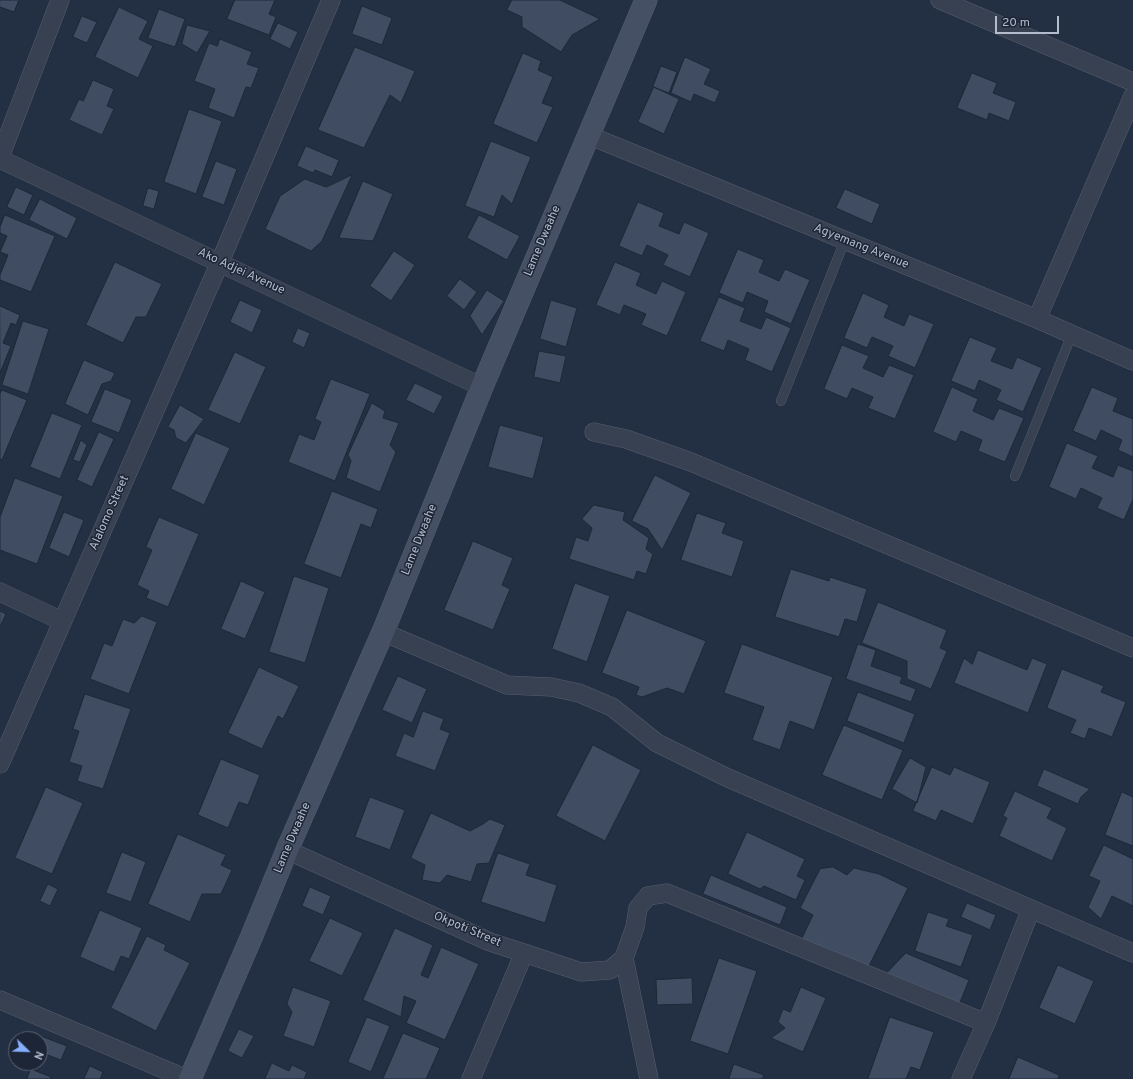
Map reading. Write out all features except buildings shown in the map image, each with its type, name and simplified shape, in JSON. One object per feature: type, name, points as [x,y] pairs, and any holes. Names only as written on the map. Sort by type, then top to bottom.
[{"type":"street","points":[[0,158],[60,0]]},
{"type":"street","name":"Alalomo Street","points":[[0,764],[220,262],[331,0]]},
{"type":"street","name":"Lame Dwaahe","points":[[188,1079],[251,938],[287,850],[383,632],[482,387],[646,0]]},
{"type":"street","points":[[940,0],[1133,82]]},
{"type":"street","points":[[1037,319],[1133,96]]},
{"type":"street","name":"Agyemang Avenue","points":[[588,135],[1037,319],[1133,361]]},
{"type":"street","name":"Ako Adjei Avenue","points":[[0,158],[482,387]]},
{"type":"street","points":[[594,432],[626,439],[691,462],[1133,648]]},
{"type":"street","points":[[0,592],[62,621]]},
{"type":"street","points":[[383,632],[507,685],[551,686],[578,693],[606,704],[612,707],[657,743],[728,778],[1133,953]]},
{"type":"street","name":"Okpoti Street","points":[[287,850],[490,942],[582,972],[610,970],[624,958]]},
{"type":"street","points":[[649,1079],[624,958],[635,927],[638,908],[648,896],[667,893],[986,1023]]},
{"type":"street","points":[[961,1079],[986,1023],[1031,909]]},
{"type":"street","points":[[471,1079],[524,953]]},
{"type":"street","points":[[0,1000],[188,1079]]},
{"type":"lane","points":[[781,401],[846,240]]},
{"type":"lane","points":[[1015,476],[1072,334]]}]
